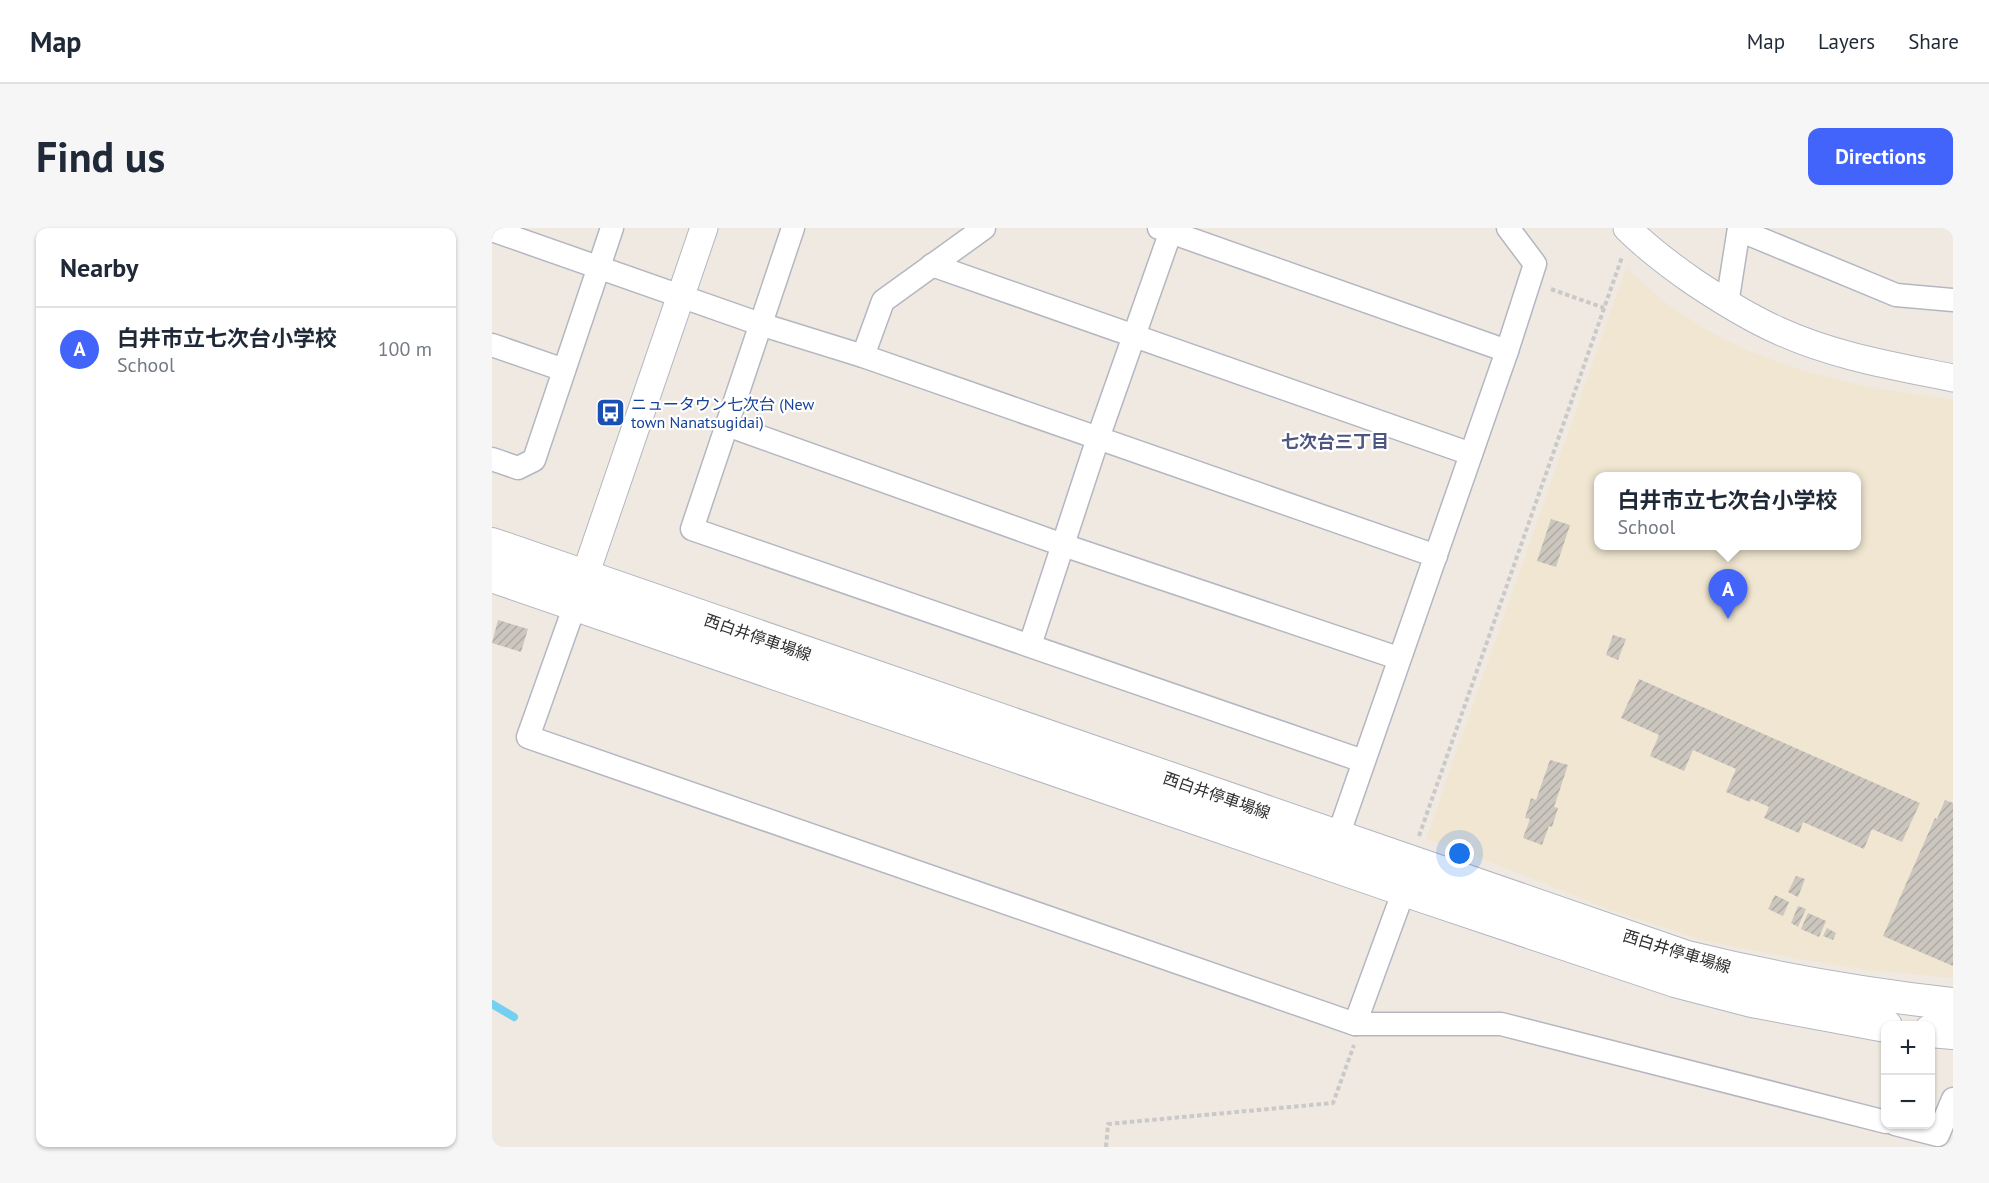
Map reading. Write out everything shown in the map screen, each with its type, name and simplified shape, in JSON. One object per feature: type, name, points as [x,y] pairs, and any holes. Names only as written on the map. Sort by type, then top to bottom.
[{"type":"main road","name":"西白井停車場線","points":[[492,544],[579,591],[1404,890],[1675,981],[1752,1001],[1881,1025]]},
{"type":"main road","name":"西白井停車場線","points":[[492,576],[579,591],[1338,836],[1687,957],[1754,974],[1823,987],[1953,1004]]},
{"type":"main road","points":[[1935,1031],[1953,1033]]},
{"type":"street","points":[[492,459],[518,468],[534,460],[612,228]]},
{"type":"street","points":[[704,228],[528,737],[1355,1024],[1501,1024],[1881,1121]]},
{"type":"street","points":[[793,228],[692,529],[1363,761]]},
{"type":"street","points":[[863,356],[883,301],[984,228]]},
{"type":"street","points":[[1338,836],[1530,282],[1535,264],[1508,228]]},
{"type":"street","points":[[1030,645],[1134,337],[1167,229],[1507,351]]},
{"type":"street","points":[[1726,304],[1739,229],[1896,295],[1953,300]]},
{"type":"street","points":[[492,230],[760,324],[863,356],[1436,556]]},
{"type":"street","points":[[1628,230],[1674,268],[1726,304],[1777,330],[1814,345],[1878,364],[1953,378]]},
{"type":"street","points":[[932,265],[1471,454]]},
{"type":"street","points":[[492,345],[564,370]]},
{"type":"street","points":[[727,425],[1063,545],[1398,658]]},
{"type":"street","points":[[1355,1024],[1404,890]]},
{"type":"street","points":[[1911,1129],[1938,1136],[1953,1099]]},
{"type":"path","points":[[1416,843],[1604,308],[1628,230]]},
{"type":"path","points":[[1530,282],[1604,308]]},
{"type":"path","points":[[1106,1147],[1108,1124],[1333,1103],[1356,1040],[1355,1024]]},
{"type":"shaded area","points":[[1626,268],[1663,301],[1705,329],[1748,351],[1808,372],[1864,386],[1953,400],[1953,978],[1869,970],[1706,941],[1614,911],[1455,848],[1426,839]]},
{"type":"building","points":[[1551,519],[1570,525],[1556,567],[1537,561]]},
{"type":"building","points":[[498,620],[528,629],[521,652],[492,643]]},
{"type":"building","points":[[1613,635],[1626,639],[1618,660],[1606,655]]},
{"type":"building","points":[[1639,679],[1920,803],[1902,842],[1872,829],[1864,849],[1803,822],[1799,833],[1764,818],[1769,807],[1726,792],[1736,769],[1693,750],[1684,771],[1650,756],[1659,735],[1621,718]]},
{"type":"building","points":[[1550,760],[1568,765],[1554,807],[1558,808],[1552,827],[1549,826],[1542,845],[1523,838],[1530,819],[1525,818],[1531,798],[1536,800]]},
{"type":"building","points":[[1945,800],[1953,803],[1953,966],[1883,936]]},
{"type":"building","points":[[1796,876],[1805,879],[1798,897],[1788,892]]},
{"type":"building","points":[[1775,895],[1789,902],[1783,916],[1768,909]]},
{"type":"building","points":[[1798,906],[1806,909],[1798,927],[1791,923]]},
{"type":"building","points":[[1808,913],[1826,921],[1819,937],[1801,929]]},
{"type":"building","points":[[1827,928],[1836,933],[1833,940],[1823,936]]},
{"type":"waterway","points":[[492,1004],[514,1017]]},
{"type":"place","name":"ニュータウン七次台 (New town Nanatsugidai)","points":[[610,413]]},
{"type":"place","name":"白井市立七次台小学校","points":[[1728,619]]},
{"type":"district","name":"七次台三丁目","points":[[1335,442]]}]
